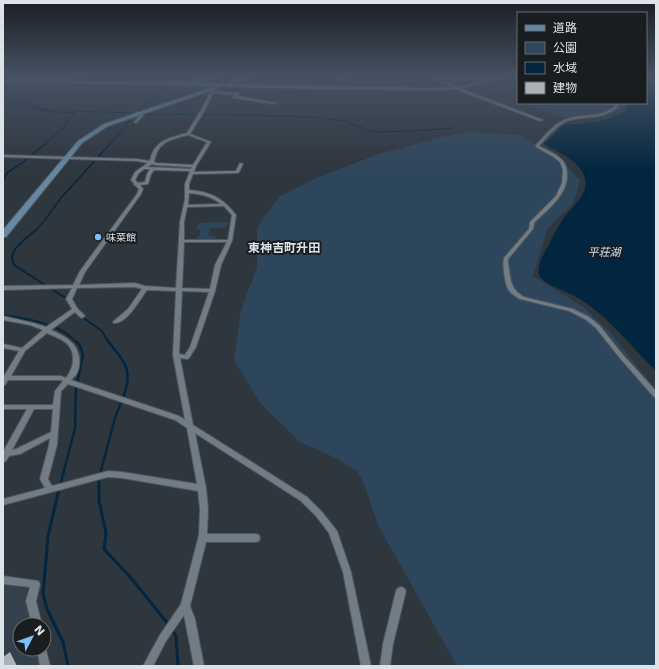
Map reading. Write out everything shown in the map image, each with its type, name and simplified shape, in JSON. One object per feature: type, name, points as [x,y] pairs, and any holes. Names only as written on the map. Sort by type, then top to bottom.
[{"type":"street","points":[[3,235],[80,142],[94,131],[106,125],[157,107]]},
{"type":"street","points":[[188,134],[204,107]]},
{"type":"street","points":[[505,107],[541,120]]},
{"type":"street","points":[[616,107],[603,114],[588,118],[567,119],[537,146],[558,158],[564,164],[566,169],[564,185],[559,196],[532,223],[531,229],[506,259],[506,269],[510,288],[515,294],[522,298],[571,310],[587,318],[598,327],[621,356],[656,395]]},
{"type":"street","points":[[136,122],[137,114]]},
{"type":"street","points":[[148,666],[165,635],[185,606],[202,538],[204,509],[202,488],[176,355],[182,222],[186,206],[187,184],[192,170],[210,142],[188,134],[169,139],[160,143],[153,152],[152,162]]},
{"type":"street","points":[[3,156],[152,162],[155,164],[192,170]]},
{"type":"street","points":[[82,316],[73,311],[69,298],[82,272],[139,194],[141,190],[133,180],[136,173],[152,162]]},
{"type":"street","points":[[143,168],[152,170],[237,172],[241,164]]},
{"type":"street","points":[[135,184],[147,182],[149,174],[152,170]]},
{"type":"street","points":[[176,355],[187,357],[193,347],[212,291],[218,265],[230,241],[234,214],[221,199],[205,192],[187,191]]},
{"type":"street","points":[[186,206],[225,205]]},
{"type":"street","points":[[182,241],[230,241]]},
{"type":"street","points":[[3,288],[51,286],[135,286],[145,288],[212,291]]},
{"type":"street","points":[[116,322],[132,310],[145,288]]},
{"type":"street","points":[[5,381],[23,350],[53,324],[73,311]]},
{"type":"street","points":[[3,318],[31,324],[66,340],[75,352],[76,360],[74,383]]},
{"type":"street","points":[[3,346],[23,350]]},
{"type":"street","points":[[5,381],[61,378],[177,418],[304,499],[333,531],[348,572],[366,666]]},
{"type":"street","points":[[50,489],[44,479],[53,445],[58,391],[74,383]]},
{"type":"street","points":[[3,407],[56,407]]},
{"type":"street","points":[[31,408],[7,444],[5,456],[17,452],[54,433]]},
{"type":"street","points":[[3,502],[95,476],[108,474],[122,474],[202,488]]},
{"type":"street","points":[[202,538],[256,538]]},
{"type":"street","points":[[3,580],[35,584],[31,601],[35,617]]},
{"type":"street","points":[[385,666],[388,644],[401,591]]},
{"type":"street","points":[[185,606],[190,619],[199,666]]},
{"type":"shaded area","points":[[3,583],[27,588],[27,599],[30,617],[12,617],[12,657],[39,657],[41,666],[3,666]]},
{"type":"green space","points":[[535,107],[625,107],[613,113],[594,118],[564,117]]},
{"type":"green space","points":[[470,132],[522,135],[560,159],[580,180],[574,202],[548,228],[533,276],[582,306],[610,332],[656,390],[656,666],[457,666],[378,525],[365,487],[358,472],[338,459],[300,442],[261,404],[234,360],[241,310],[257,267],[257,228],[279,197],[318,177],[379,154],[442,137]]},
{"type":"green space","points":[[198,223],[229,223],[225,228],[210,228],[208,236],[216,236],[215,240],[195,240],[201,233],[201,230],[197,229]]},
{"type":"water","name":"平荘湖","points":[[628,107],[656,107],[656,371],[614,327],[592,307],[566,292],[546,283],[539,274],[542,257],[563,219],[583,193],[585,186],[585,179],[582,172],[575,163],[544,144],[564,125],[595,122],[608,119],[626,111]]},
{"type":"building","points":[[10,652],[17,666],[3,666],[3,657]]},
{"type":"waterway","points":[[30,107],[38,110],[75,113],[61,130],[44,145]]},
{"type":"waterway","points":[[37,107],[47,110],[131,113],[134,116],[109,145]]},
{"type":"waterway","points":[[136,113],[142,107]]},
{"type":"waterway","points":[[141,114],[242,115]]},
{"type":"waterway","points":[[244,115],[314,117],[345,121],[373,132],[410,131]]},
{"type":"waterway","points":[[413,131],[454,128]]},
{"type":"waterway","points":[[3,181],[7,173],[45,144]]},
{"type":"waterway","points":[[36,230],[61,198],[110,144]]},
{"type":"waterway","points":[[36,230],[18,245],[13,254],[12,260],[14,265],[67,299]]},
{"type":"waterway","points":[[74,311],[102,331],[109,343]]},
{"type":"waterway","points":[[3,315],[33,320],[53,326],[70,336],[77,343]]},
{"type":"waterway","points":[[60,486],[75,428],[76,388],[83,355],[77,342]]},
{"type":"waterway","points":[[109,342],[125,364],[128,380],[125,393],[115,418],[99,478],[99,501],[106,533],[104,549],[131,578],[169,625]]},
{"type":"waterway","points":[[60,485],[48,536],[43,594],[47,609],[63,642],[68,666]]},
{"type":"waterway","points":[[172,630],[176,636],[178,666]]},
{"type":"place","name":"味菜館","points":[[98,237]]},
{"type":"district","name":"東神吉町升田","points":[[284,248]]}]
